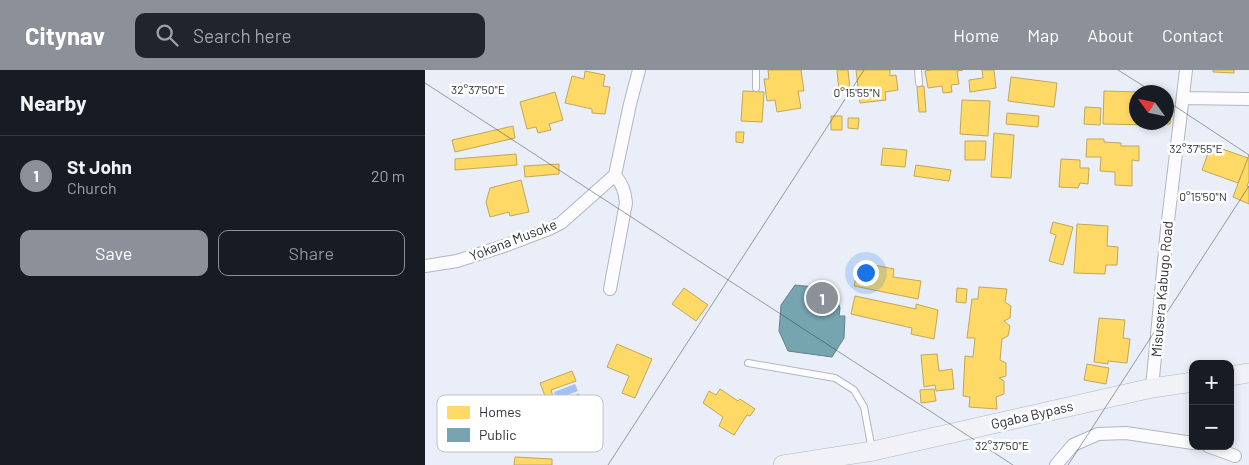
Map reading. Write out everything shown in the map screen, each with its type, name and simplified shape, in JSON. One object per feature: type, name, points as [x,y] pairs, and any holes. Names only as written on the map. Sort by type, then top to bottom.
[{"type":"street","points":[[610,289],[626,203],[622,185],[615,175],[639,70]]},
{"type":"street","name":"Misusera Kabugo Road","points":[[1152,388],[1167,229],[1186,70]]},
{"type":"street","points":[[1183,98],[1249,99]]},
{"type":"street","name":"Yokana Musoke","points":[[425,266],[457,261],[549,229],[561,223],[615,175]]},
{"type":"street","points":[[1234,375],[1249,373]]},
{"type":"street","name":"Ggaba Bypass","points":[[783,465],[873,451],[1152,388],[1189,383]]},
{"type":"street","points":[[1056,465],[1073,445],[1098,434],[1125,433],[1189,442]]},
{"type":"street","points":[[1219,450],[1235,456]]},
{"type":"lane","points":[[756,70],[756,88]]},
{"type":"lane","points":[[918,70],[919,83]]},
{"type":"lane","points":[[748,363],[835,378],[854,390],[864,407],[873,451]]},
{"type":"water","points":[[575,384],[578,391],[568,395],[555,395],[554,392]]},
{"type":"building: Homes","points":[[768,70],[801,70],[804,91],[798,91],[801,108],[777,112],[775,100],[767,101],[764,79],[769,79]]},
{"type":"building: Homes","points":[[837,70],[848,70],[850,90],[839,92]]},
{"type":"building: Homes","points":[[856,70],[890,70],[890,76],[896,75],[898,90],[885,92],[886,100],[860,103]]},
{"type":"building: Homes","points":[[963,70],[957,71],[959,84],[951,85],[952,92],[943,93],[942,86],[928,88],[925,71]]},
{"type":"building: Homes","points":[[982,70],[994,70],[996,88],[970,92],[969,80],[983,78]]},
{"type":"building: Homes","points":[[1213,70],[1234,70],[1234,73],[1213,72]]},
{"type":"building: Homes","points":[[585,71],[605,75],[603,86],[610,87],[605,114],[592,113],[592,109],[565,103],[572,76],[584,79]]},
{"type":"building: Homes","points":[[1011,77],[1057,83],[1054,107],[1008,101]]},
{"type":"building: Homes","points":[[924,86],[926,112],[919,112],[917,87]]},
{"type":"building: Homes","points":[[743,91],[764,92],[762,122],[741,121]]},
{"type":"building: Homes","points":[[1104,91],[1129,92],[1129,124],[1103,124]]},
{"type":"building: Homes","points":[[555,92],[563,120],[549,124],[551,130],[538,133],[536,127],[527,129],[520,102]]},
{"type":"building: Homes","points":[[962,100],[990,101],[988,136],[960,134]]},
{"type":"building: Homes","points":[[1085,107],[1101,108],[1100,125],[1084,124]]},
{"type":"building: Homes","points":[[1007,113],[1039,116],[1038,127],[1006,124]]},
{"type":"building: Homes","points":[[831,116],[842,116],[842,130],[831,130]]},
{"type":"building: Homes","points":[[848,118],[859,118],[858,129],[848,128]]},
{"type":"building: Homes","points":[[513,126],[515,138],[455,152],[452,140]]},
{"type":"building: Homes","points":[[736,132],[744,132],[743,143],[736,142]]},
{"type":"building: Homes","points":[[994,133],[1014,135],[1011,178],[991,177]]},
{"type":"building: Homes","points":[[1087,139],[1104,139],[1104,142],[1121,143],[1121,146],[1139,146],[1139,161],[1132,160],[1132,186],[1115,185],[1115,172],[1100,171],[1101,157],[1086,157]]},
{"type":"building: Homes","points":[[965,141],[986,141],[985,160],[965,160]]},
{"type":"building: Homes","points":[[1211,145],[1248,158],[1238,183],[1202,170]]},
{"type":"building: Homes","points":[[883,148],[907,150],[905,167],[881,165]]},
{"type":"building: Homes","points":[[516,154],[517,165],[455,170],[455,159]]},
{"type":"building: Homes","points":[[1249,155],[1249,181],[1247,186],[1249,187],[1249,204],[1233,197]]},
{"type":"building: Homes","points":[[1061,159],[1080,160],[1080,168],[1089,168],[1088,184],[1080,183],[1078,188],[1059,187]]},
{"type":"building: Homes","points":[[559,164],[559,174],[525,177],[524,166]]},
{"type":"building: Homes","points":[[916,165],[951,170],[949,181],[914,176]]},
{"type":"building: Homes","points":[[521,180],[529,212],[510,216],[509,212],[490,217],[486,202],[490,188]]},
{"type":"building: Homes","points":[[1053,222],[1073,227],[1063,265],[1049,261],[1056,235],[1050,233]]},
{"type":"building: Homes","points":[[1077,224],[1108,226],[1107,246],[1118,247],[1117,265],[1106,265],[1105,274],[1074,273]]},
{"type":"building: Homes","points":[[859,262],[894,269],[893,277],[921,281],[918,299],[854,286]]},
{"type":"building: Homes","points":[[979,287],[1007,289],[1005,302],[1011,306],[1010,318],[1004,321],[1010,326],[1008,336],[1002,339],[1000,360],[1006,363],[1006,376],[999,378],[1004,381],[1004,394],[996,397],[997,409],[969,407],[970,397],[963,396],[965,356],[973,357],[975,338],[967,338],[972,299],[978,299]]},
{"type":"building: Homes","points":[[684,288],[708,305],[696,321],[672,304]]},
{"type":"building: Homes","points":[[957,288],[967,289],[966,303],[956,302]]},
{"type":"building: Homes","points":[[855,296],[916,309],[916,304],[938,310],[934,339],[911,334],[912,328],[851,314]]},
{"type":"building: Homes","points":[[1099,318],[1125,320],[1123,338],[1130,339],[1127,363],[1108,361],[1108,364],[1094,362]]},
{"type":"building: Homes","points":[[617,344],[652,359],[635,398],[622,393],[629,376],[607,367]]},
{"type":"building: Homes","points":[[937,354],[939,371],[952,369],[954,389],[936,391],[935,385],[924,387],[921,355]]},
{"type":"building: Homes","points":[[1087,364],[1109,368],[1106,384],[1084,380]]},
{"type":"building: Homes","points":[[572,371],[576,381],[551,390],[553,395],[545,395],[540,383]]},
{"type":"building: Homes","points":[[720,389],[755,409],[750,416],[747,415],[734,435],[719,426],[723,417],[703,403],[709,391],[716,395]]},
{"type":"building: Homes","points":[[934,389],[936,401],[921,403],[920,390]]},
{"type":"building: Homes","points":[[515,457],[552,459],[552,465],[514,465]]},
{"type":"building: Public","points":[[795,285],[833,289],[840,308],[839,316],[845,316],[844,338],[832,357],[788,351],[779,331],[781,305]]},
{"type":"place","name":"St John","points":[[822,298]]}]
